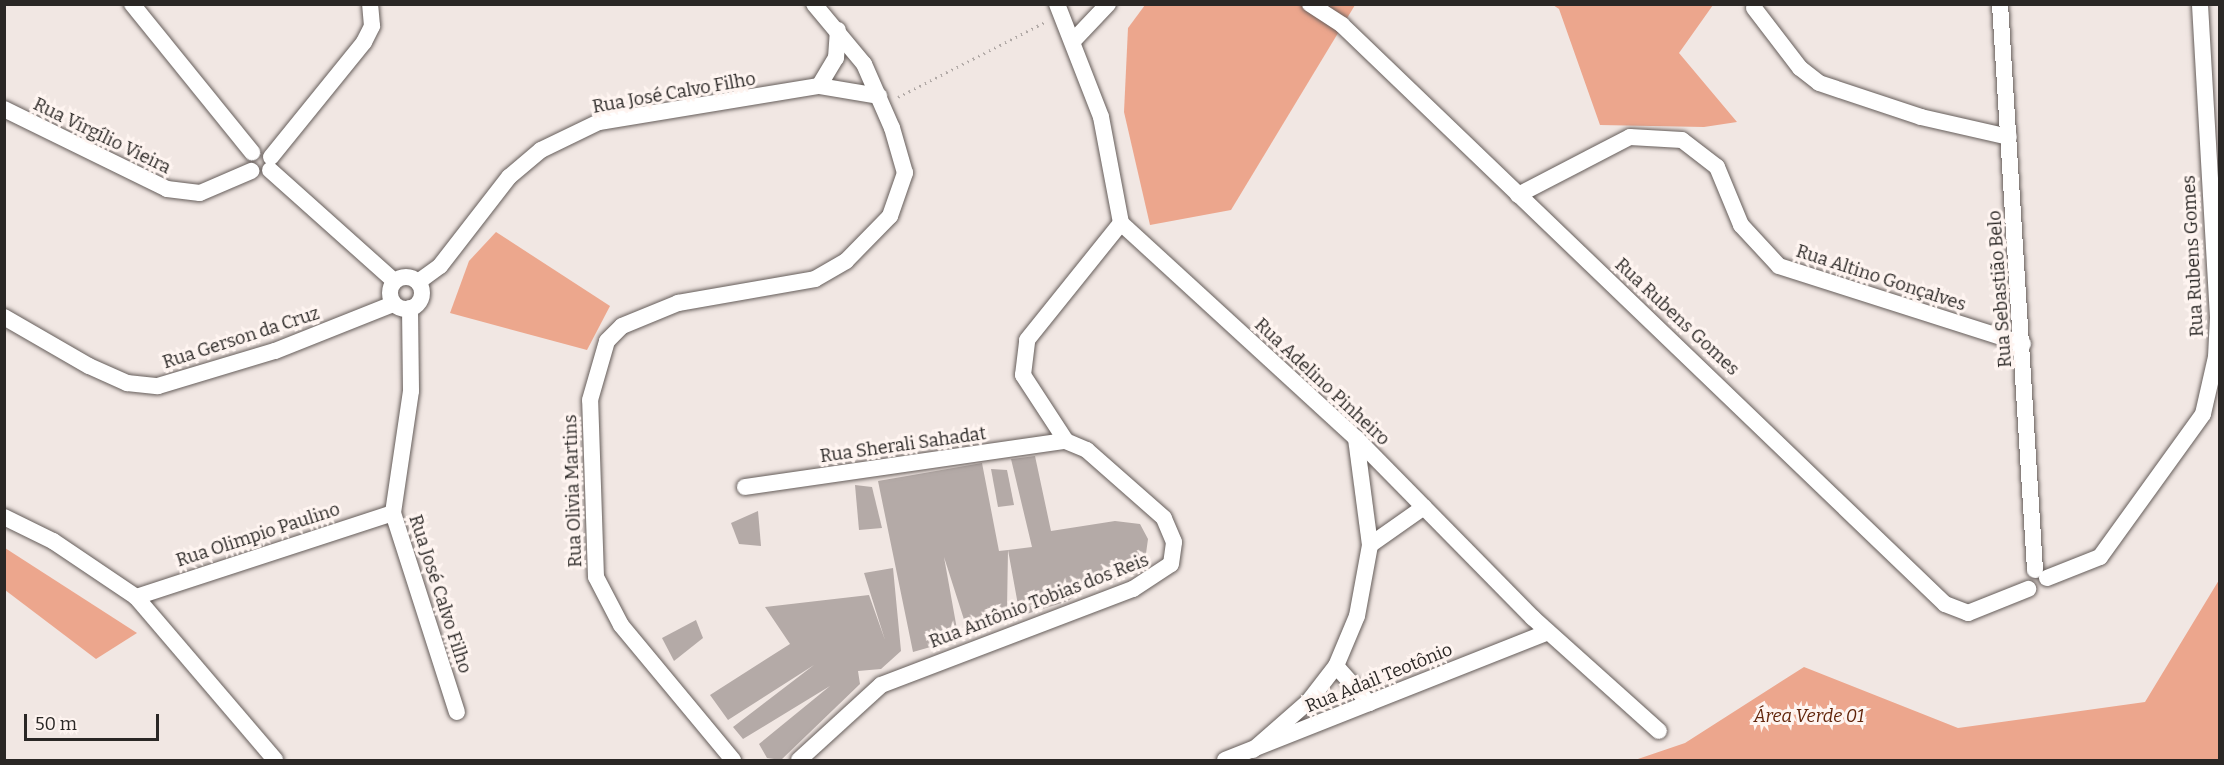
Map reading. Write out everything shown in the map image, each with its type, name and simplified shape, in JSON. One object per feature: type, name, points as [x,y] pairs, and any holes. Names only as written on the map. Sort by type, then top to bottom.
[{"type":"street","points":[[132,4],[252,152],[270,163],[394,281]]},
{"type":"street","points":[[252,152],[251,171],[270,163],[364,42],[372,26],[370,4]]},
{"type":"street","name":"Rua Olivia Martins","points":[[726,758],[621,625],[596,577],[588,432],[595,370],[607,341],[636,318],[730,290],[815,279],[846,261],[890,216],[901,195],[905,172],[881,100],[838,30],[814,4]]},
{"type":"street","points":[[1073,41],[1108,4]]},
{"type":"street","name":"Rua Rubens Gomes","points":[[1310,4],[1342,25],[1945,604],[1968,614],[2028,589],[2025,579],[2100,557],[2203,414],[2216,357],[2218,317],[2200,4]]},
{"type":"street","name":"Rua Sebastião Belo","points":[[2000,4],[2041,574]]},
{"type":"street","points":[[1754,8],[1800,68],[1819,83],[1921,117],[2009,137]]},
{"type":"street","points":[[1059,9],[1101,117],[1121,223]]},
{"type":"street","points":[[819,86],[836,58],[838,30]]},
{"type":"street","name":"Rua José Calvo Filho","points":[[418,282],[440,266],[509,177],[541,150],[600,122],[819,86],[881,100]]},
{"type":"street","name":"Rua Virgílio Vieira","points":[[4,110],[167,189],[200,193],[251,171]]},
{"type":"street","name":"Rua Altino Gonçalves","points":[[1518,195],[1630,137],[1682,140],[1717,167],[1741,225],[1779,266],[2023,344]]},
{"type":"street","name":"Rua Adelino Pinheiro","points":[[1121,223],[1356,438],[1548,632],[1659,731]]},
{"type":"street","name":"Rua Antônio Tobias dos Reis","points":[[799,760],[861,700],[901,675],[1163,574],[1171,564],[1174,542],[1164,518],[1087,450],[1066,441],[1029,390],[1022,356],[1037,326],[1121,223]]},
{"type":"street","points":[[406,277],[418,282],[421,297],[410,308],[393,304],[389,292],[394,281],[406,277]]},
{"type":"street","name":"Rua Gerson da Cruz","points":[[4,317],[89,366],[128,383],[158,386],[274,351],[393,304]]},
{"type":"street","name":"Rua José Calvo Filho","points":[[410,308],[411,392],[393,513],[456,712]]},
{"type":"street","points":[[1253,750],[1309,701],[1336,666],[1358,616],[1370,545],[1356,438]]},
{"type":"street","name":"Rua Sherali Sahadat","points":[[746,487],[1066,441]]},
{"type":"street","points":[[1370,545],[1424,507]]},
{"type":"street","name":"Rua Olimpio Paulino","points":[[136,597],[393,513]]},
{"type":"street","points":[[4,517],[53,542],[136,597],[275,760]]},
{"type":"street","name":"Rua Adail Teotônio","points":[[1225,760],[1548,632]]},
{"type":"street","points":[[1336,666],[1369,704]]},
{"type":"path","points":[[881,100],[1059,9]]},
{"type":"shaded area","points":[[496,232],[610,306],[587,350],[450,313],[469,261]]},
{"type":"green space","points":[[1145,5],[1355,5],[1231,210],[1150,225],[1124,112],[1128,28]]},
{"type":"green space","points":[[1553,5],[1713,5],[1679,53],[1737,122],[1704,127],[1600,125],[1559,9]]},
{"type":"green space","points":[[5,548],[137,633],[96,659],[5,590]]},
{"type":"green space","name":"Área Verde 01","points":[[2219,580],[2219,760],[1635,760],[1685,743],[1804,667],[1958,728],[2145,702]]},
{"type":"building","points":[[1035,456],[1051,531],[1115,521],[1140,524],[1148,539],[1144,568],[1115,580],[1091,582],[1068,601],[1020,616],[1008,550],[1032,547],[1011,459]]},
{"type":"building","points":[[982,463],[999,551],[1008,550],[1007,610],[984,620],[980,630],[967,629],[944,557],[958,635],[943,634],[934,646],[913,652],[878,481]]},
{"type":"building","points":[[991,469],[1007,470],[1014,505],[998,507]]},
{"type":"building","points":[[855,485],[872,487],[882,528],[859,530]]},
{"type":"building","points":[[758,511],[761,546],[739,544],[731,523]]},
{"type":"building","points":[[893,568],[901,651],[881,669],[858,671],[860,684],[781,760],[767,758],[759,744],[830,686],[743,739],[733,727],[814,665],[728,720],[710,695],[790,644],[765,607],[869,595],[885,640],[864,573]]},
{"type":"building","points":[[696,620],[703,638],[674,661],[662,638]]}]
